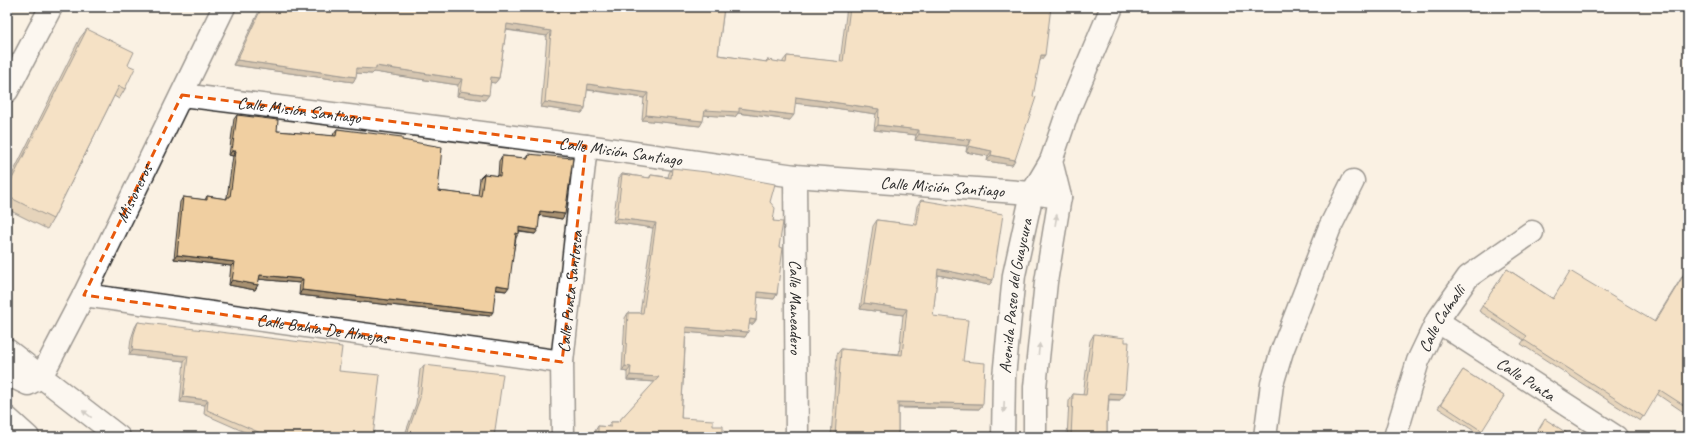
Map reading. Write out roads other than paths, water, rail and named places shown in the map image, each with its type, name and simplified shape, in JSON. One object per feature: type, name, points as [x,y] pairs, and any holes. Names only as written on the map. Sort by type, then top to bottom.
[{"type":"street","points":[[7,91],[51,7]]},
{"type":"street","name":"Misioneros","points":[[41,377],[84,295],[224,7]]},
{"type":"street","name":"Avenida Paseo del Guaycura","points":[[1003,437],[1004,377],[1014,275],[1032,193],[1051,161],[1068,111],[1112,7]]},
{"type":"street","name":"Calle Misión Santiago","points":[[182,95],[586,146],[795,176],[1032,193],[1060,197]]},
{"type":"street","name":"Calle Punta Santosca","points":[[563,437],[562,362],[586,146]]},
{"type":"street","name":"Avenida Paseo del Guaycura","points":[[1035,437],[1035,387],[1046,282],[1060,197],[1051,161]]},
{"type":"street","name":"Calle Maneadero","points":[[795,176],[797,437]]},
{"type":"street","points":[[1264,437],[1272,384],[1282,351],[1330,227],[1353,181]]},
{"type":"street","name":"Calle Calmalli","points":[[1395,437],[1418,361],[1437,320],[1468,277],[1532,232]]},
{"type":"street","name":"Calle Bahía De Almejas","points":[[84,295],[562,362]]},
{"type":"street","name":"Calle Punta","points":[[1437,320],[1616,437]]},
{"type":"street","points":[[7,350],[119,437]]},
{"type":"street","points":[[7,374],[28,384],[41,377]]},
{"type":"street","points":[[7,418],[28,437]]}]
